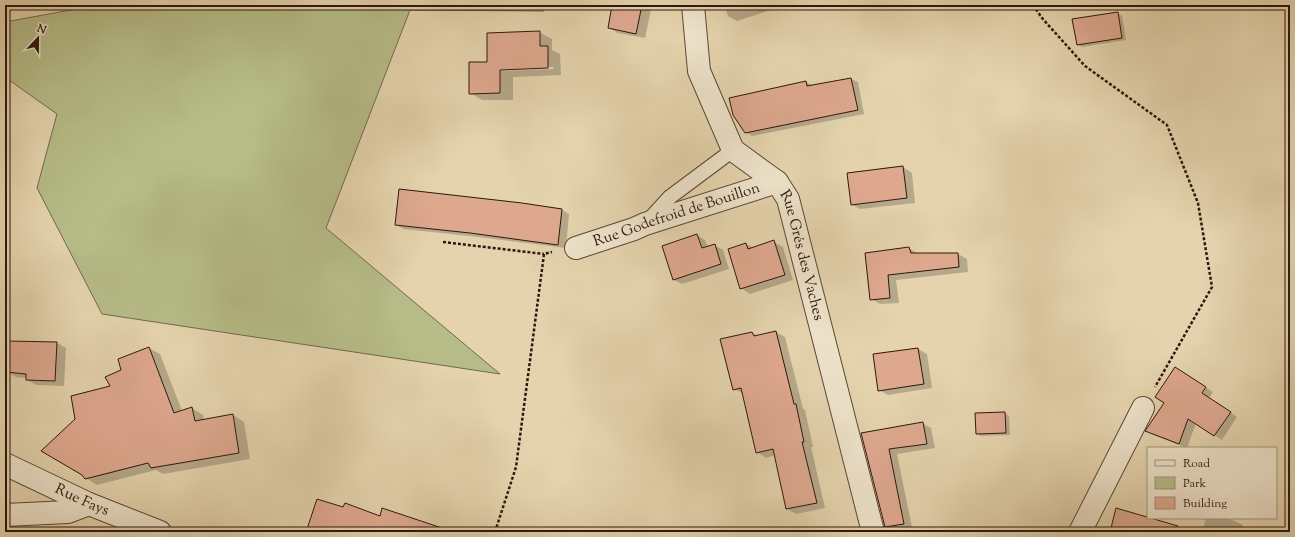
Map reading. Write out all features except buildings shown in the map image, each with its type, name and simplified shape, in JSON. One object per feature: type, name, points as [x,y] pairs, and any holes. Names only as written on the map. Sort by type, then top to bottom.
[{"type":"street","points":[[693,5],[699,71],[733,150]]},
{"type":"street","name":"Rue Grés des Vaches","points":[[733,150],[777,182],[788,199],[873,532]]},
{"type":"street","name":"Rue Godefroid de Bouillon","points":[[576,248],[645,224],[777,182]]},
{"type":"street","points":[[1080,532],[1143,408]]},
{"type":"street","name":"Rue Fays","points":[[5,464],[89,504],[160,532]]},
{"type":"street","points":[[5,515],[68,512],[89,504]]},
{"type":"lane","points":[[645,224],[670,197],[733,150]]},
{"type":"path","points":[[1032,5],[1086,66],[1167,125],[1198,203],[1212,287],[1143,408]]},
{"type":"path","points":[[443,242],[544,254],[576,248]]},
{"type":"path","points":[[495,532],[516,467],[544,254]]},
{"type":"green space","points":[[98,5],[543,5],[544,11],[410,10],[326,228],[500,374],[102,314],[37,188],[57,114],[9,80],[5,82],[5,22]]}]
